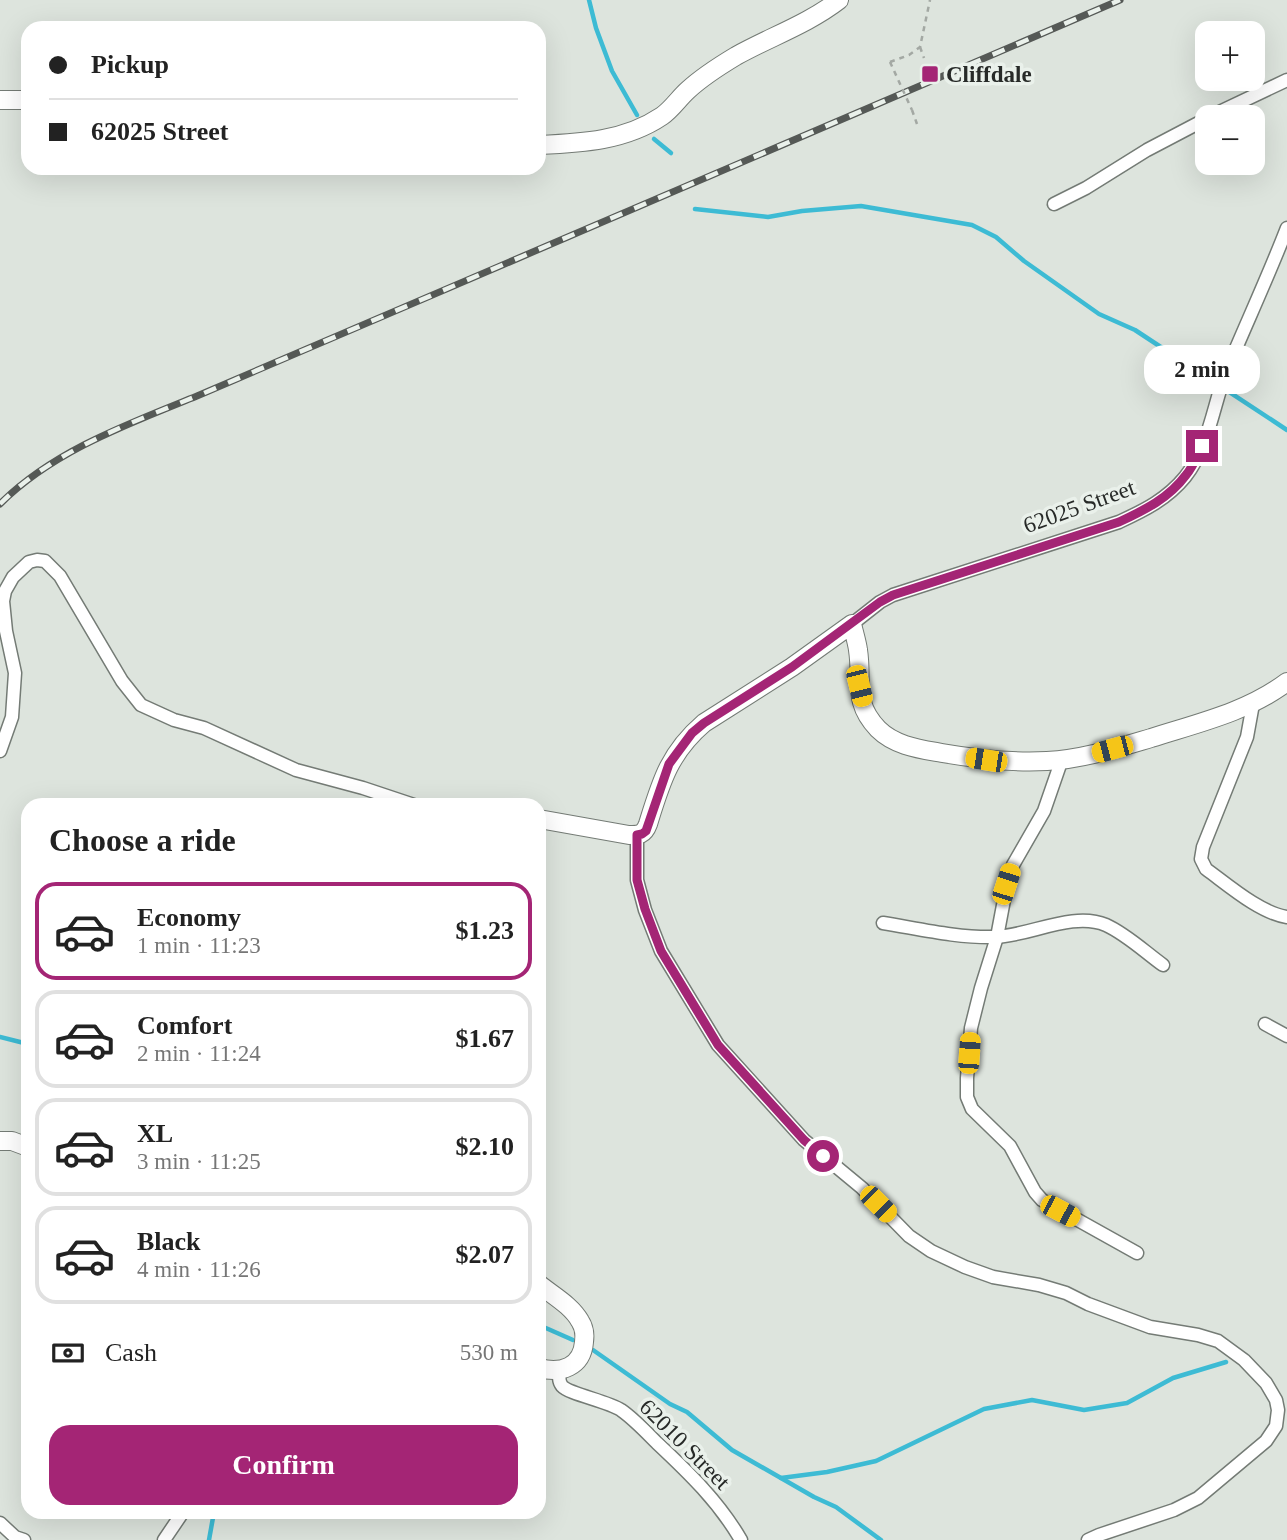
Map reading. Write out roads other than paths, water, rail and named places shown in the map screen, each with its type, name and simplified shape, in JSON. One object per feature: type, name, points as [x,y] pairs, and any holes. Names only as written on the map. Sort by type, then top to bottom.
[{"type":"street","points":[[546,145],[610,139],[637,130],[663,115],[689,88],[734,57],[823,12],[839,0]]},
{"type":"street","points":[[1235,105],[1287,80]]},
{"type":"street","points":[[0,100],[21,100]]},
{"type":"street","points":[[1054,204],[1195,125]]},
{"type":"street","name":"62025 Street","points":[[637,835],[646,831],[669,764],[692,733],[792,667],[880,602],[893,595],[1119,522],[1147,509],[1169,494],[1187,474],[1202,446],[1226,374],[1287,228]]},
{"type":"street","points":[[0,751],[12,717],[15,673],[3,601],[13,577],[29,562],[37,560],[45,561],[60,576],[122,681],[141,705],[174,720],[204,728],[296,770],[393,798]]},
{"type":"street","points":[[852,624],[865,714],[880,732],[915,748],[986,760],[1048,761],[1079,758],[1219,717],[1253,704],[1287,682]]},
{"type":"street","points":[[1253,704],[1247,737],[1209,829],[1201,859],[1206,869],[1263,910],[1276,916],[1287,917]]},
{"type":"street","points":[[1062,760],[1044,811],[1013,865],[1006,884],[997,937],[971,1028],[968,1097],[972,1109],[1010,1146],[1042,1200],[1137,1253]]},
{"type":"street","points":[[546,820],[637,835],[637,880],[661,951],[718,1045],[804,1140],[862,1188],[909,1236],[931,1251],[984,1274],[1066,1293],[1150,1327],[1218,1341],[1244,1360],[1266,1382],[1276,1400],[1278,1410],[1276,1426],[1266,1441],[1198,1498],[1174,1510],[1088,1540]]},
{"type":"street","points":[[883,923],[964,936],[997,937],[1086,920],[1105,925],[1123,935],[1163,965]]},
{"type":"street","points":[[1265,1024],[1287,1036]]},
{"type":"street","points":[[0,1140],[21,1144]]},
{"type":"street","points":[[546,1289],[581,1322],[585,1336],[583,1351],[569,1368],[546,1369]]},
{"type":"street","name":"62010 Street","points":[[560,1370],[561,1385],[568,1390],[608,1403],[622,1410],[635,1422],[705,1488],[741,1540]]},
{"type":"street","points":[[164,1540],[178,1519]]},
{"type":"street","points":[[0,1523],[24,1540]]},
{"type":"waterway","points":[[589,0],[612,71],[637,115]]},
{"type":"waterway","points":[[654,139],[671,153]]},
{"type":"waterway","points":[[695,209],[768,217],[861,206],[972,225],[996,237],[1024,261],[1099,314],[1135,330],[1287,430]]},
{"type":"waterway","points":[[0,1037],[21,1042]]},
{"type":"waterway","points":[[546,1328],[573,1340]]},
{"type":"waterway","points":[[593,1350],[670,1404],[687,1412],[732,1450],[836,1507],[881,1540]]},
{"type":"waterway","points":[[781,1478],[827,1472],[876,1461],[984,1409],[1032,1400],[1084,1410],[1127,1403],[1173,1378],[1226,1362]]},
{"type":"waterway","points":[[209,1540],[213,1519]]},
{"type":"railway","points":[[0,504],[43,469],[118,429],[1120,0]]},
{"type":"place","name":"Cliffdale","points":[[930,74]]}]
